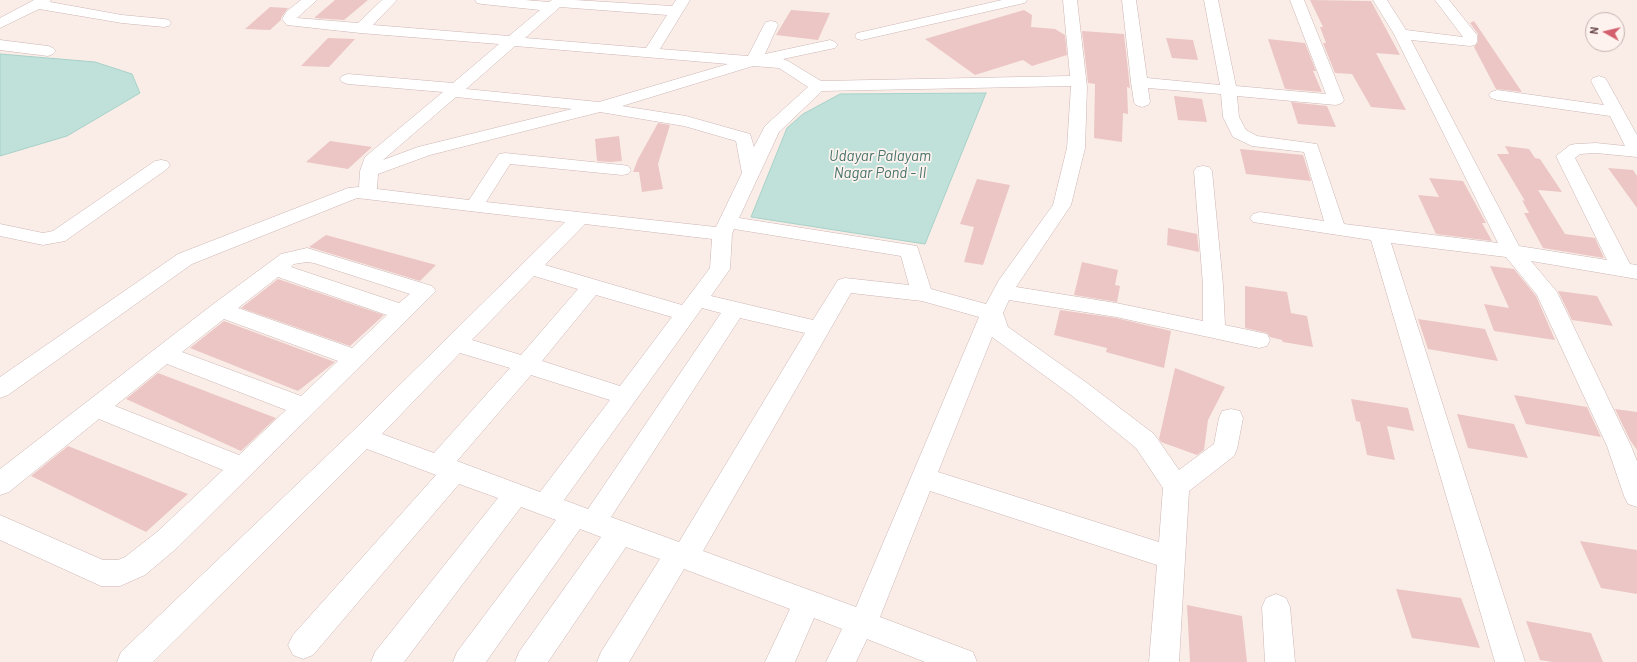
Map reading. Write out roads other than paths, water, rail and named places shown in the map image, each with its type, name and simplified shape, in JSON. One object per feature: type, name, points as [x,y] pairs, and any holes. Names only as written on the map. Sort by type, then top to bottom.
[{"type":"street","points":[[310,0],[292,14],[289,19],[292,22],[784,64],[818,86],[1078,81]]},
{"type":"street","points":[[360,28],[390,0]]},
{"type":"street","points":[[482,0],[680,5]]},
{"type":"street","points":[[862,36],[1020,0]]},
{"type":"street","points":[[841,662],[862,623],[978,343],[998,303],[1062,205],[1076,148],[1078,81],[1075,36],[1070,0]]},
{"type":"street","points":[[1129,0],[1142,102]]},
{"type":"street","points":[[1211,0],[1228,90],[1231,117],[1239,133],[1252,141],[1312,148],[1336,228]]},
{"type":"street","points":[[1140,82],[1336,100],[1297,0]]},
{"type":"street","points":[[1380,0],[1400,34],[1512,251],[1546,292],[1619,446],[1637,496]]},
{"type":"street","points":[[1400,34],[1470,42],[1470,36],[1442,0]]},
{"type":"street","points":[[1,22],[40,2],[122,19],[164,23]]},
{"type":"street","points":[[367,193],[371,161],[557,3]]},
{"type":"street","points":[[651,52],[680,5]]},
{"type":"street","points":[[754,61],[771,25]]},
{"type":"street","points":[[0,45],[48,50]]},
{"type":"street","points":[[369,171],[424,151],[600,108],[754,61],[830,45]]},
{"type":"street","points":[[348,79],[600,108],[686,121],[744,138],[751,173]]},
{"type":"street","points":[[1599,81],[1637,151]]},
{"type":"street","points":[[545,505],[720,268],[725,228],[771,130],[818,86]]},
{"type":"street","points":[[1497,95],[1616,114],[1637,120]]},
{"type":"street","points":[[1630,270],[1565,156],[1576,149],[1596,148],[1637,151]]},
{"type":"street","points":[[474,206],[505,158],[622,170]]},
{"type":"street","points":[[0,230],[43,239],[58,237],[161,165]]},
{"type":"street","points":[[1203,171],[1213,285],[1214,330]]},
{"type":"street","points":[[0,389],[185,259],[355,192],[580,218],[725,228],[910,251],[922,294]]},
{"type":"street","points":[[132,662],[363,437],[580,218]]},
{"type":"street","points":[[1260,218],[1379,235],[1512,251],[1630,270]]},
{"type":"street","points":[[1379,235],[1510,662]]},
{"type":"street","points":[[0,484],[220,310],[288,259],[307,255],[425,291],[167,540],[135,566],[120,573],[101,573],[0,527]]},
{"type":"street","points":[[530,268],[591,286],[692,307],[735,309],[819,329]]},
{"type":"street","points":[[612,662],[682,556],[845,285],[998,303],[1116,310],[1259,340]]},
{"type":"street","points":[[303,645],[447,468],[526,365],[591,286]]},
{"type":"street","points":[[998,303],[999,331],[1079,389],[1145,441],[1176,486],[1164,662]]},
{"type":"street","points":[[468,662],[584,519],[735,309]]},
{"type":"street","points":[[220,310],[355,358]]},
{"type":"street","points":[[456,343],[625,396]]},
{"type":"street","points":[[164,354],[304,407]]},
{"type":"street","points":[[95,408],[243,467]]},
{"type":"street","points":[[1176,486],[1225,449],[1231,418]]},
{"type":"street","points":[[363,437],[807,602],[962,662]]},
{"type":"street","points":[[923,478],[1171,558]]},
{"type":"street","points":[[386,662],[516,494]]},
{"type":"street","points":[[539,659],[620,533]]},
{"type":"street","points":[[780,662],[807,602]]},
{"type":"street","points":[[1276,607],[1280,662]]},
{"type":"water","points":[[0,54],[95,62],[132,74],[140,93],[67,136],[0,156]]},
{"type":"water","name":"Udayar Palayam Nagar Pond - II","points":[[986,93],[925,244],[751,217],[787,128],[803,114],[840,94]]}]
